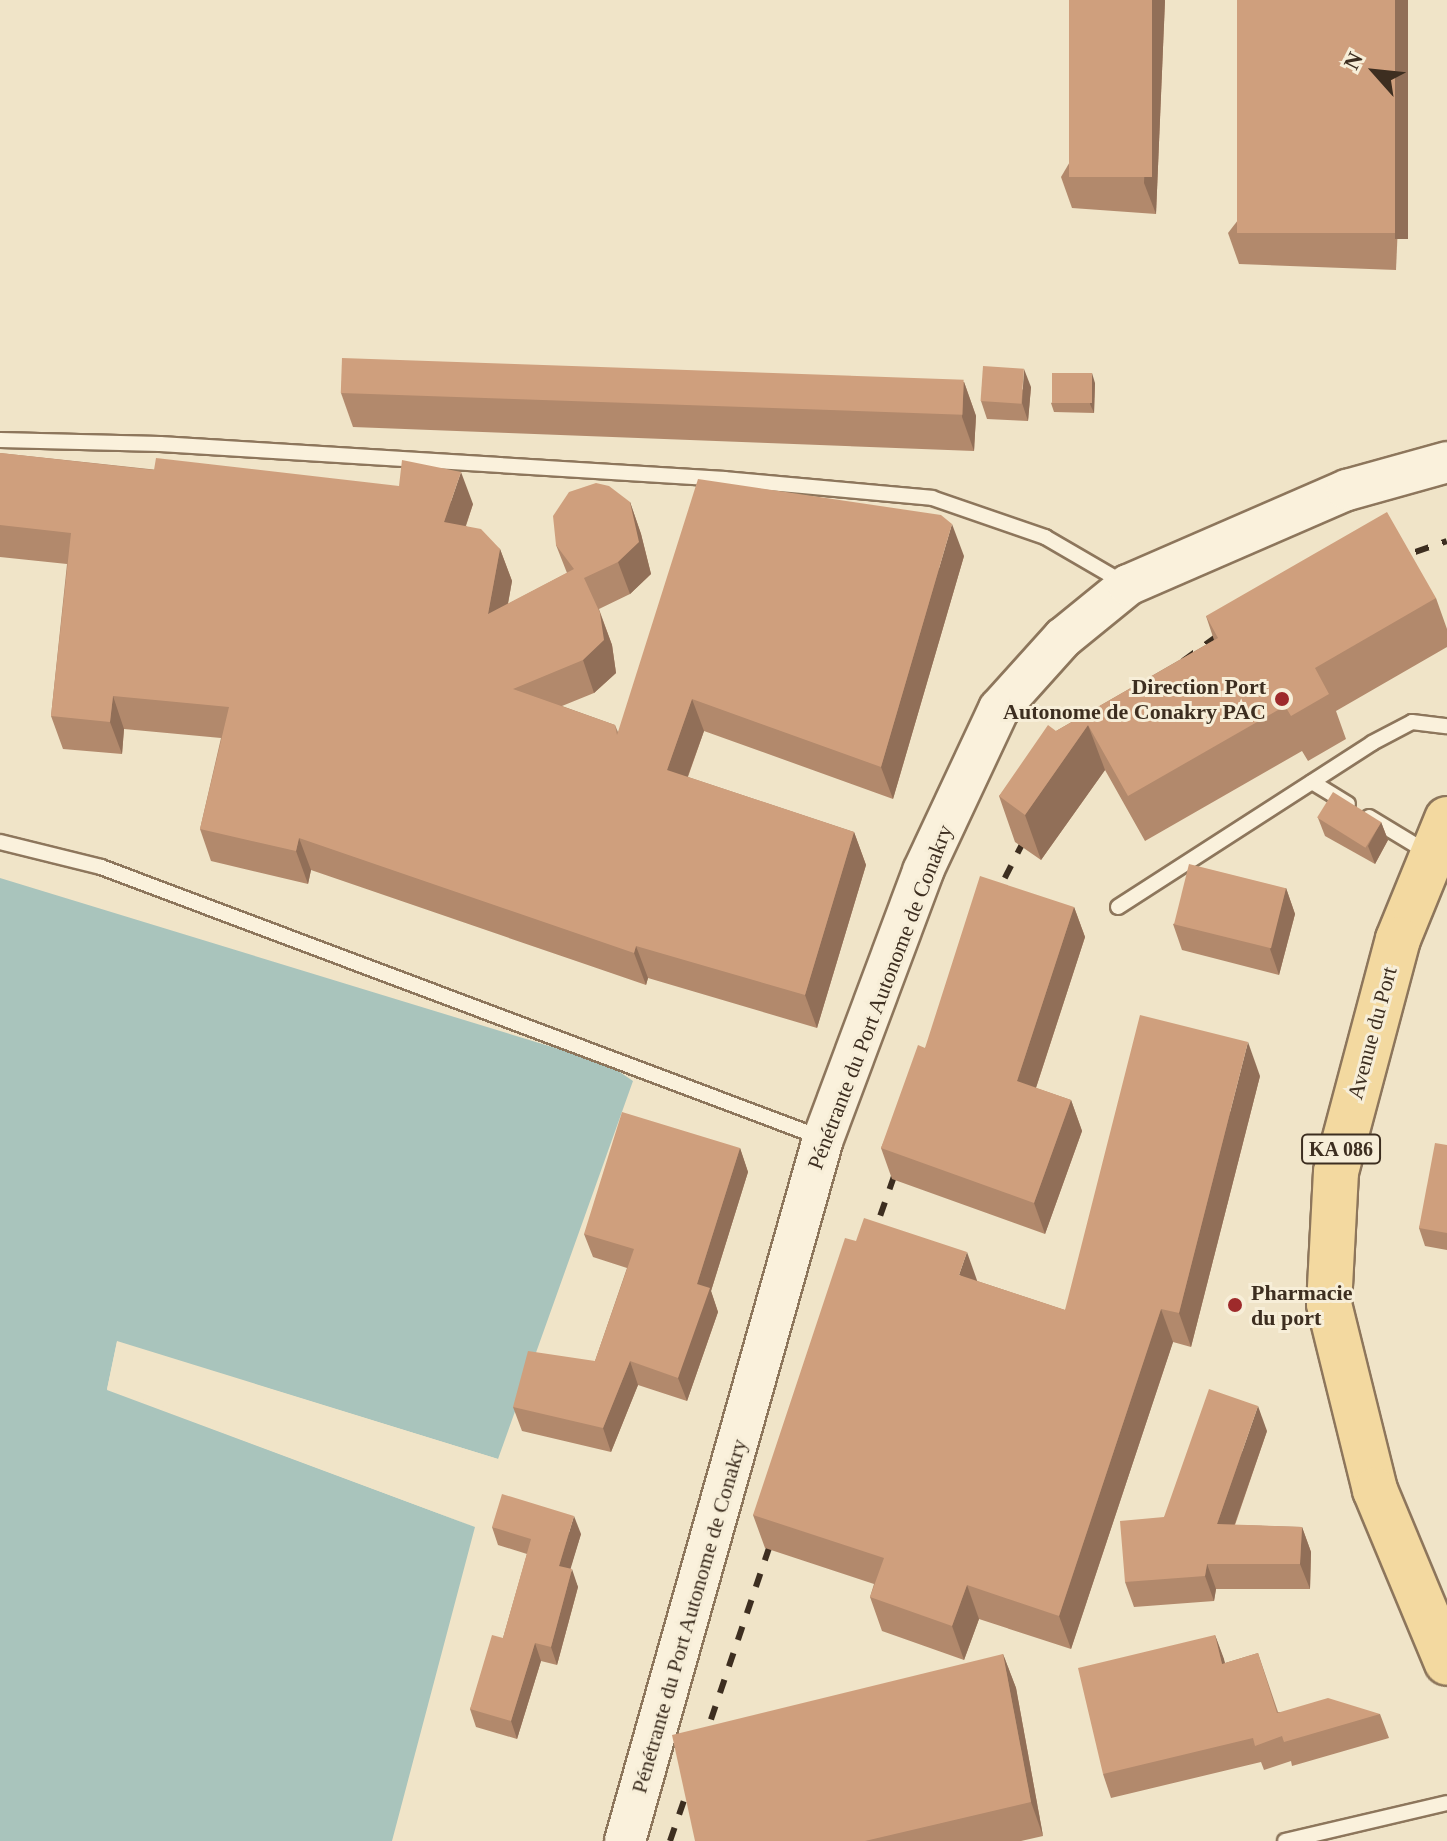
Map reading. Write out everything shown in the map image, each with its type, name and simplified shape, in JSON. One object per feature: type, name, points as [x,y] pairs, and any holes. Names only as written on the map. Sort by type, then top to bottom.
[{"type":"main road","name":"Avenue du Port","points":[[1438,837],[1372,1025],[1336,1172],[1329,1304],[1375,1490],[1447,1663]]},
{"type":"main road","name":"Avenue du Port","points":[[1375,1490],[1447,1602]]},
{"type":"street","name":"Pénétrante du Port Autonome de Conakry","points":[[625,1841],[823,1139],[923,871],[999,709],[1063,638],[1128,585],[1347,490],[1447,462]]},
{"type":"lane","points":[[0,440],[160,444],[646,474],[932,498],[1045,537],[1128,585]]},
{"type":"lane","points":[[1118,907],[1312,782],[1412,722],[1447,726]]},
{"type":"lane","points":[[1312,782],[1438,837]]},
{"type":"lane","points":[[0,842],[101,867],[823,1139]]},
{"type":"lane","points":[[1285,1841],[1447,1803]]},
{"type":"water","points":[[0,878],[608,1064],[633,1081],[498,1459],[117,1342],[107,1390],[475,1527],[392,1841],[0,1841]]},
{"type":"pier","points":[[117,1341],[498,1459],[482,1461],[442,1444],[120,1347],[112,1387],[475,1527],[107,1389]]},
{"type":"building","points":[[1069,0],[1152,0],[1152,177],[1069,177]]},
{"type":"building","points":[[1237,0],[1395,0],[1395,233],[1237,233]]},
{"type":"building","points":[[342,358],[964,380],[962,415],[341,393]]},
{"type":"building","points":[[983,366],[1024,369],[1021,404],[981,401]]},
{"type":"building","points":[[1052,373],[1092,373],[1092,403],[1052,403]]},
{"type":"building","points":[[0,453],[154,470],[156,458],[399,486],[402,460],[461,472],[444,522],[481,529],[500,549],[488,614],[574,569],[556,545],[553,516],[569,492],[596,483],[609,486],[630,502],[639,542],[618,562],[584,578],[600,613],[604,640],[583,660],[513,689],[615,725],[617,735],[698,479],[941,515],[952,524],[881,767],[692,699],[667,770],[854,832],[805,995],[636,946],[634,953],[299,838],[296,851],[200,829],[229,707],[113,696],[110,722],[51,716],[71,533],[0,525]]},
{"type":"building","points":[[1387,512],[1436,598],[1315,668],[1329,694],[1291,716],[1285,706],[1128,796],[1088,725],[1025,815],[999,796],[1048,725],[1056,731],[1218,638],[1206,616]]},
{"type":"building","points":[[1333,792],[1381,822],[1365,848],[1317,817]]},
{"type":"building","points":[[1189,864],[1286,888],[1271,948],[1174,924]]},
{"type":"building","points":[[980,876],[1074,907],[1017,1081],[1071,1100],[1034,1203],[881,1148],[918,1045],[925,1048]]},
{"type":"building","points":[[1140,1015],[1248,1042],[1179,1313],[1161,1309],[1059,1616],[967,1585],[952,1626],[870,1597],[884,1558],[753,1515],[845,1238],[856,1241],[864,1218],[967,1252],[959,1275],[1065,1310]]},
{"type":"building","points":[[622,1112],[740,1148],[697,1284],[710,1288],[678,1378],[630,1361],[603,1428],[513,1407],[528,1351],[595,1361],[634,1249],[584,1234]]},
{"type":"building","points":[[1435,1143],[1447,1145],[1447,1233],[1419,1228]]},
{"type":"building","points":[[1209,1389],[1258,1406],[1217,1524],[1302,1527],[1300,1564],[1207,1564],[1205,1576],[1125,1582],[1120,1521],[1164,1517]]},
{"type":"building","points":[[502,1494],[574,1516],[559,1566],[572,1569],[551,1647],[535,1643],[511,1721],[470,1709],[492,1635],[503,1638],[531,1539],[492,1527]]},
{"type":"building","points":[[1215,1635],[1222,1664],[1258,1653],[1277,1713],[1328,1698],[1380,1714],[1284,1742],[1282,1736],[1255,1746],[1253,1738],[1103,1774],[1078,1668]]},
{"type":"building","points":[[1003,1654],[1031,1802],[865,1841],[695,1841],[672,1735]]},
{"type":"railway","points":[[1389,561],[1447,541]]},
{"type":"railway","points":[[1183,661],[1231,626]]},
{"type":"railway","points":[[992,903],[1032,825]]},
{"type":"railway","points":[[871,1242],[900,1159]]},
{"type":"railway","points":[[702,1746],[775,1530]]},
{"type":"railway","points":[[670,1841],[692,1777]]},
{"type":"place","name":"Direction Port Autonome de Conakry PAC","points":[[1282,699]]},
{"type":"place","name":"Pharmacie du port","points":[[1235,1305]]}]
